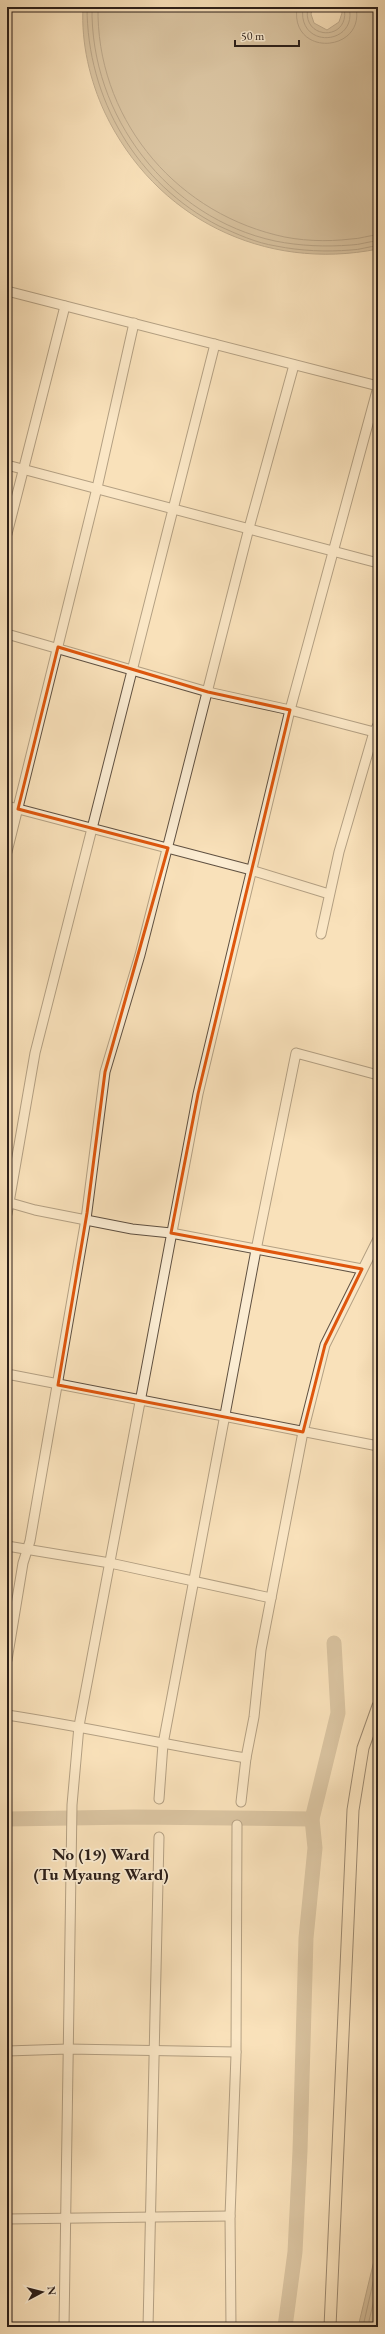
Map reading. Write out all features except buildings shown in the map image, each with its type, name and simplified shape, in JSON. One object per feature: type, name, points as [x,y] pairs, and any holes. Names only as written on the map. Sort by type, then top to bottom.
[{"type":"main road","points":[[330,2327],[353,1810],[363,1748],[378,1706]]},
{"type":"street","points":[[7,291],[378,387],[332,551],[290,710],[198,1094],[79,1726],[72,1805],[64,2327]]},
{"type":"street","points":[[7,534],[65,306]]},
{"type":"street","points":[[7,852],[97,488],[134,323]]},
{"type":"street","points":[[7,1214],[35,1054],[215,344]]},
{"type":"street","points":[[7,1660],[58,1385],[86,1219],[105,1072],[140,955],[249,528],[294,365]]},
{"type":"street","points":[[7,465],[378,563]]},
{"type":"street","points":[[7,634],[58,647],[208,692],[377,730],[328,894],[320,934]]},
{"type":"street","points":[[7,806],[251,870],[328,894]]},
{"type":"street","points":[[159,1799],[163,1744],[195,1581],[256,1250],[296,1053],[378,1075]]},
{"type":"street","points":[[8,1202],[132,1229],[172,1233],[362,1269]]},
{"type":"street","points":[[241,1802],[246,1758],[254,1717],[261,1650],[303,1432],[325,1345],[378,1239]]},
{"type":"street","points":[[7,1374],[378,1446]]},
{"type":"street","points":[[7,1546],[27,1551],[110,1563],[271,1598]]},
{"type":"street","points":[[7,1715],[79,1726],[163,1744],[246,1758]]},
{"type":"street","points":[[231,2327],[230,2216],[236,2052],[237,1826]]},
{"type":"street","points":[[148,2327],[152,2216],[159,1837]]},
{"type":"street","points":[[7,2051],[68,2049],[236,2052]]},
{"type":"street","points":[[7,2219],[65,2217],[230,2216]]},
{"type":"highlighted area","points":[[58,647],[208,692],[290,710],[198,1094],[171,1233],[362,1269],[325,1345],[303,1432],[58,1385],[87,1213],[105,1072],[168,848],[18,809]]},
{"type":"water","points":[[83,7],[313,7],[311,14],[314,23],[327,30],[339,22],[342,13],[340,7],[378,7],[378,249],[336,254],[294,252],[255,244],[218,229],[183,208],[153,182],[126,150],[105,113],[91,75],[85,48],[83,34]]},
{"type":"water","points":[[378,2244],[378,2327],[361,2327],[359,2323]]},
{"type":"waterway","points":[[285,2327],[295,2252],[300,2151],[306,1938],[315,1848],[312,1819],[338,1713],[334,1643]]},
{"type":"waterway","points":[[7,1819],[134,1817],[312,1819]]},
{"type":"district","name":"No (19) Ward (Tu Myaung Ward)","points":[[101,1864]]}]
